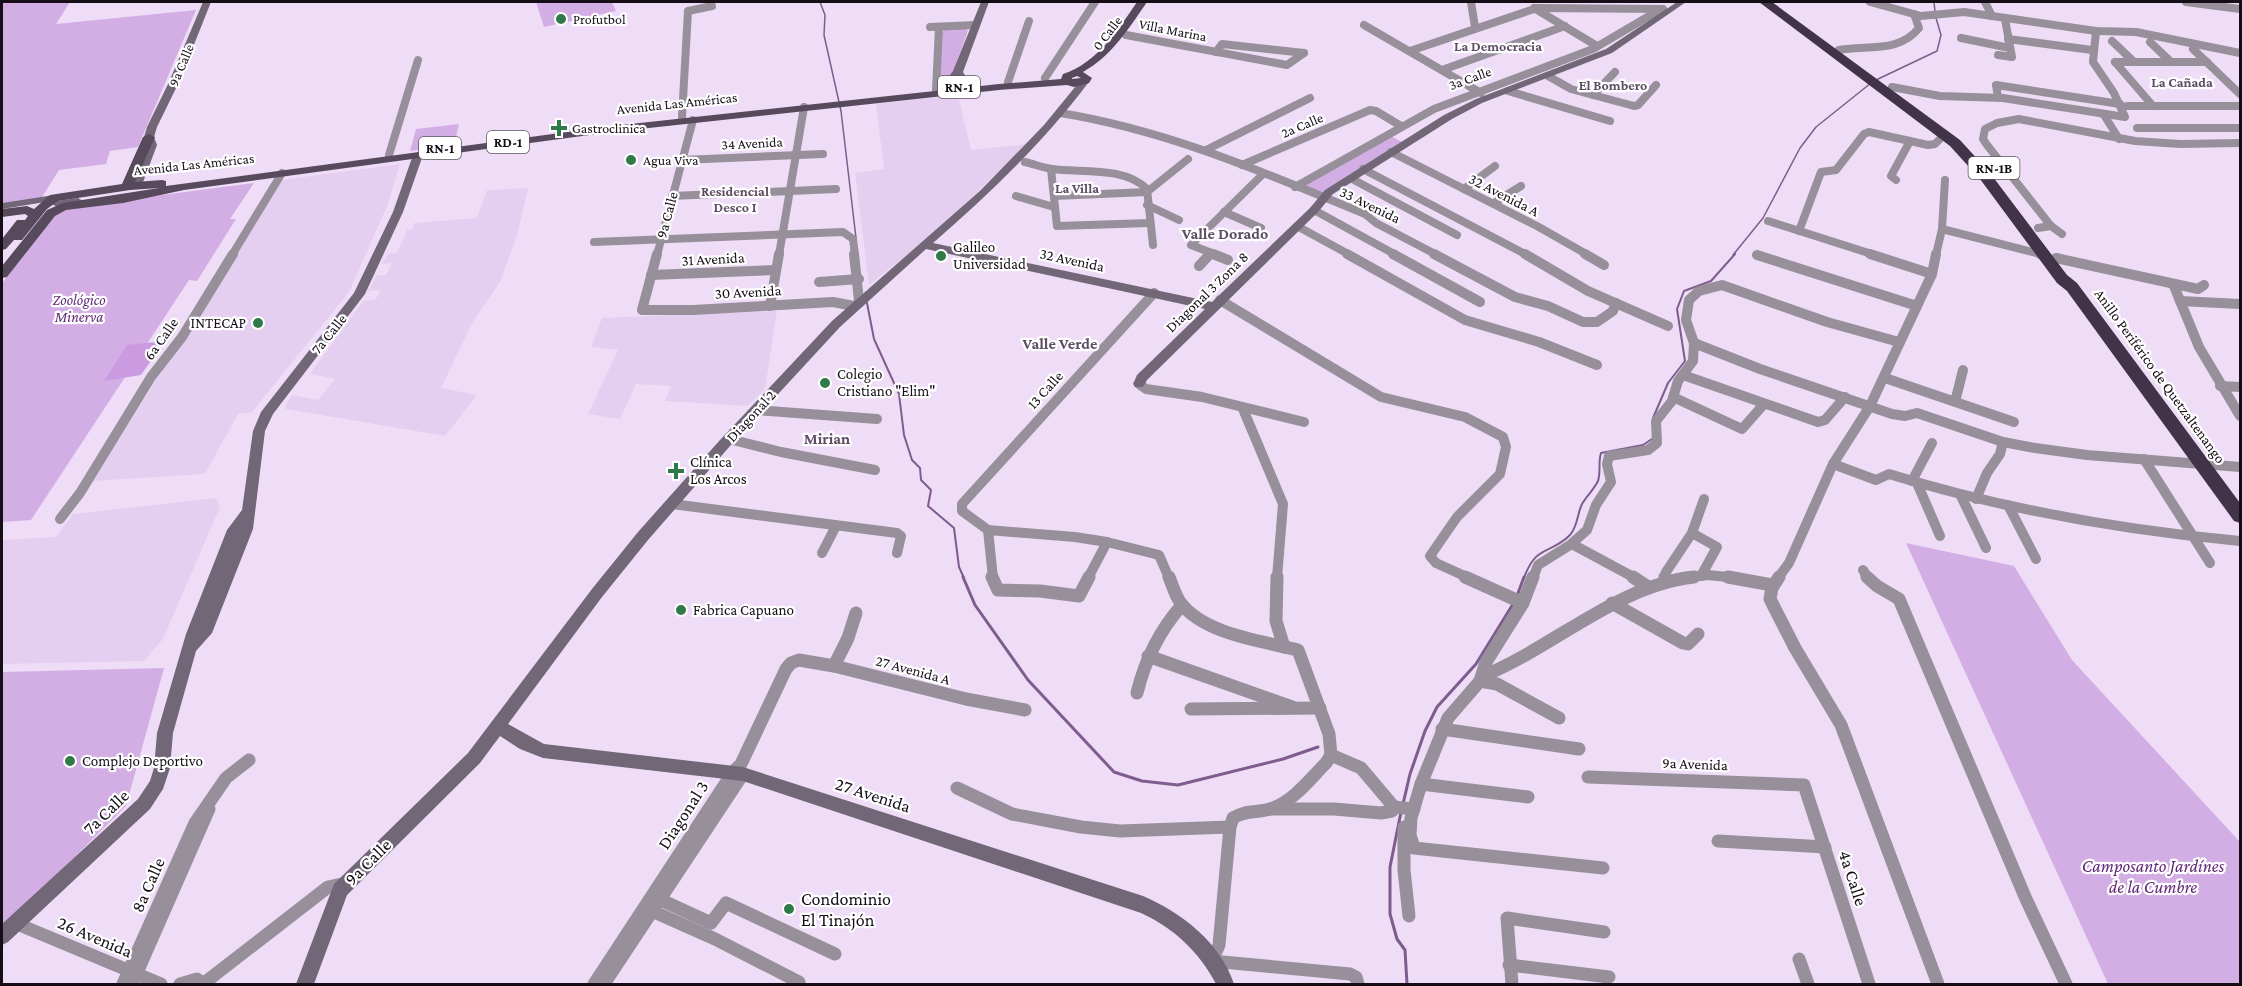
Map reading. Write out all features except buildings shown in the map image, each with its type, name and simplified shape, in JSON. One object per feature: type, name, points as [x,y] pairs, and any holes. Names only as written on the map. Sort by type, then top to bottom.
[{"type":"highway","name":"Anillo Periférico de Quetzaltenango","points":[[1765,2],[1953,129],[1974,146],[2045,227],[2050,256]]},
{"type":"highway","name":"Anillo Periférico de Quetzaltenango","points":[[1772,2],[1880,81],[1945,134],[1974,163],[2050,256],[2062,279],[2072,287],[2241,516]]},
{"type":"main road","name":"0 Calle","points":[[1070,78],[1110,48],[1142,2]]},
{"type":"main road","name":"0 Calle","points":[[1085,81],[1110,56],[1148,2]]},
{"type":"main road","points":[[1070,78],[1084,75],[1085,81]]},
{"type":"main road","name":"Avenida Las Américas","points":[[848,101],[1045,78],[1070,78]]},
{"type":"main road","name":"Avenida Las Américas","points":[[55,201],[128,186],[176,182],[687,118],[1070,78]]},
{"type":"main road","name":"Avenida Las Américas","points":[[184,186],[687,118],[830,103]]},
{"type":"main road","points":[[20,250],[28,231],[55,203],[128,186],[151,132]]},
{"type":"main road","points":[[2,274],[51,213],[63,207],[123,199],[184,186]]},
{"type":"main road","points":[[2,246],[35,210],[55,201]]},
{"type":"main road","points":[[2,210],[35,210]]},
{"type":"main road","points":[[2,258],[35,210]]},
{"type":"street","name":"9a Calle","points":[[151,132],[207,2]]},
{"type":"street","points":[[940,89],[958,72],[985,2]]},
{"type":"street","points":[[1045,78],[1095,2]]},
{"type":"street","points":[[1471,2],[1475,27]]},
{"type":"street","points":[[1515,2],[1517,13]]},
{"type":"street","name":"3a Calle","points":[[1295,187],[1401,126],[1478,91],[1597,46],[1682,2]]},
{"type":"street","points":[[1870,2],[1930,16],[1964,12],[2096,31],[2145,33],[2241,54]]},
{"type":"street","points":[[1985,2],[1992,16]]},
{"type":"street","points":[[2186,2],[2235,6]]},
{"type":"street","points":[[1410,51],[1534,8],[1559,4],[1666,10]]},
{"type":"street","name":"9a Calle","points":[[642,310],[681,160],[687,118],[688,11],[692,8],[712,6]]},
{"type":"street","points":[[1534,8],[1597,46]]},
{"type":"street","name":"3a Calle","points":[[1325,198],[1329,192],[1488,98],[1609,51],[1666,10]]},
{"type":"street","points":[[1839,50],[1887,47],[1908,41],[1919,28],[1914,14]]},
{"type":"street","points":[[1998,56],[2012,57],[2006,19]]},
{"type":"street","points":[[1008,82],[1029,21]]},
{"type":"street","points":[[940,89],[935,27],[976,25]]},
{"type":"street","points":[[1364,25],[1488,98]]},
{"type":"street","points":[[1442,70],[1565,26]]},
{"type":"street","points":[[1880,81],[1940,96],[1998,97],[2125,117],[2123,105],[2094,64],[2092,50],[2096,31]]},
{"type":"street","name":"Villa Marina","points":[[1126,35],[1216,52],[1287,65],[1304,53],[1223,44],[1220,44],[1216,52]]},
{"type":"street","points":[[1960,38],[2010,48]]},
{"type":"street","points":[[2008,39],[2092,50]]},
{"type":"street","points":[[2112,41],[2133,62]]},
{"type":"street","points":[[2150,42],[2171,62]]},
{"type":"street","points":[[2193,49],[2236,86],[2241,94]]},
{"type":"street","points":[[389,155],[418,60]]},
{"type":"street","points":[[2153,106],[2115,62],[2207,62]]},
{"type":"street","points":[[958,72],[963,81],[972,86]]},
{"type":"street","points":[[1593,95],[1615,72]]},
{"type":"street","points":[[1548,76],[1567,88],[1636,106],[1656,85]]},
{"type":"street","points":[[1070,78],[1075,90],[1070,101]]},
{"type":"street","name":"Diagonal 2","points":[[442,790],[474,758],[499,727],[597,593],[729,439],[857,304],[984,192],[1060,113],[1085,81]]},
{"type":"street","points":[[1998,97],[1996,85],[2123,105],[2241,106]]},
{"type":"street","points":[[1508,92],[1610,121]]},
{"type":"street","points":[[1206,150],[1310,98]]},
{"type":"street","points":[[770,306],[804,107]]},
{"type":"street","name":"2a Calle","points":[[1242,165],[1372,110],[1401,126]]},
{"type":"street","name":"33 Avenida","points":[[1060,113],[1109,121],[1206,150],[1365,214],[1515,297],[1555,309],[1583,322],[1597,322],[1613,311],[1616,303]]},
{"type":"street","points":[[2104,115],[2119,139]]},
{"type":"street","points":[[2062,234],[2045,227],[1983,139],[1985,129],[2004,121],[2025,119],[2119,139],[2180,144],[2241,143]]},
{"type":"street","points":[[2137,128],[2241,128]]},
{"type":"street","points":[[1799,231],[1820,174],[1824,171],[1836,170],[1864,134],[1869,132],[1930,145],[1945,134]]},
{"type":"street","points":[[1896,180],[1891,176],[1910,141]]},
{"type":"street","name":"32 Avenida A","points":[[1393,153],[1494,203],[1604,265]]},
{"type":"street","name":"34 Avenida","points":[[681,160],[823,154]]},
{"type":"street","name":"7a Calle","points":[[2,936],[144,804],[157,784],[162,768],[165,733],[174,694],[190,647],[205,633],[246,529],[260,431],[267,412],[359,294],[398,212],[418,155]]},
{"type":"street","points":[[1054,196],[1147,192],[1188,159]]},
{"type":"street","points":[[1025,162],[1051,169],[1129,177],[1142,182],[1146,186],[1153,245]]},
{"type":"street","points":[[1464,189],[1495,166]]},
{"type":"street","points":[[1051,169],[1056,225],[1060,227],[1150,222]]},
{"type":"street","points":[[1365,170],[1616,303],[1668,326]]},
{"type":"street","name":"3a Calle","points":[[1325,198],[1354,180],[1365,170]]},
{"type":"street","name":"6a Calle","points":[[60,519],[80,493],[151,377],[182,337],[282,173]]},
{"type":"street","points":[[1228,260],[1191,245],[1263,174]]},
{"type":"street","points":[[1354,180],[1457,235]]},
{"type":"street","points":[[1938,984],[1841,726],[1795,648],[1770,599],[1772,585],[1783,574],[1833,464],[1885,378],[1899,342],[1932,274],[1942,229],[1945,180]]},
{"type":"street","name":"Avenida Las Américas","points":[[2,210],[55,201],[184,186]]},
{"type":"street","points":[[1494,203],[1521,186]]},
{"type":"street","points":[[672,196],[836,189]]},
{"type":"street","points":[[1016,196],[1054,207]]},
{"type":"street","name":"Diagonal 3 Zona 8","points":[[1139,384],[1141,378],[1216,303],[1325,198]]},
{"type":"street","points":[[1147,205],[1179,220]]},
{"type":"street","points":[[1314,210],[1480,302]]},
{"type":"street","points":[[1224,212],[1261,228]]},
{"type":"street","points":[[1768,222],[1932,274]]},
{"type":"street","points":[[1298,226],[1465,320],[1539,342],[1597,365]]},
{"type":"street","points":[[1942,229],[2174,286],[2198,289],[2204,285]]},
{"type":"street","points":[[594,242],[838,231],[847,233],[853,239],[859,279],[857,304]]},
{"type":"street","name":"32 Avenida","points":[[925,245],[1154,293],[1216,303]]},
{"type":"street","points":[[1199,266],[1211,254]]},
{"type":"street","points":[[1757,255],[1917,306]]},
{"type":"street","name":"31 Avenida","points":[[651,275],[776,270]]},
{"type":"street","points":[[819,282],[859,279]]},
{"type":"street","points":[[1482,679],[1486,662],[1538,565],[1587,531],[1596,505],[1611,482],[1607,464],[1609,456],[1619,452],[1654,448],[1657,443],[1656,421],[1673,397],[1678,381],[1694,361],[1694,344],[1686,320],[1689,300],[1699,291],[1720,285],[1827,322],[1899,342]]},
{"type":"street","points":[[2174,286],[2189,327],[2220,386],[2239,411]]},
{"type":"street","name":"13 Calle","points":[[988,530],[961,509],[962,504],[1154,293]]},
{"type":"street","points":[[2180,301],[2241,304]]},
{"type":"street","name":"30 Avenida","points":[[642,310],[833,302],[857,304]]},
{"type":"street","points":[[1216,303],[1381,397],[1465,417],[1490,428],[1503,437],[1506,447],[1500,474],[1457,517],[1430,556],[1436,563],[1518,601]]},
{"type":"street","points":[[1694,344],[1897,416],[1917,412],[2003,442],[2071,453],[2241,467]]},
{"type":"street","points":[[1952,400],[1956,398],[1963,370]]},
{"type":"street","points":[[1683,375],[1821,422],[1830,416],[1845,397]]},
{"type":"street","points":[[1885,378],[2014,422]]},
{"type":"street","points":[[1139,384],[1142,388],[1151,391],[1202,397],[1304,423]]},
{"type":"street","points":[[2220,386],[2241,387]]},
{"type":"street","points":[[1673,397],[1742,429],[1764,404]]},
{"type":"street","points":[[1243,409],[1283,504],[1275,604],[1276,621],[1284,647]]},
{"type":"street","points":[[756,410],[877,419]]},
{"type":"street","points":[[729,439],[781,452],[875,470]]},
{"type":"street","points":[[1976,499],[1987,472],[2000,454],[2003,442]]},
{"type":"street","points":[[1914,482],[1932,443]]},
{"type":"street","points":[[2144,459],[2210,562]]},
{"type":"street","points":[[1833,464],[1876,480],[1889,474],[1976,499],[2194,538],[2241,541]]},
{"type":"street","points":[[1914,482],[1940,536]]},
{"type":"street","points":[[1962,496],[1986,548]]},
{"type":"street","points":[[1665,581],[1665,573],[1692,532],[1704,499]]},
{"type":"street","points":[[672,504],[900,535],[897,553]]},
{"type":"street","points":[[2008,505],[2036,559]]},
{"type":"street","points":[[822,553],[836,526]]},
{"type":"street","points":[[1107,542],[1079,596],[1040,591],[998,590],[992,576],[988,530],[1107,542],[1159,555],[1182,605],[1195,616],[1224,632],[1293,648],[1301,654],[1329,734],[1330,755],[1326,763],[1281,803],[1270,809]]},
{"type":"street","points":[[1692,532],[1717,547],[1701,576]]},
{"type":"street","points":[[1572,543],[1620,568],[1648,586]]},
{"type":"street","points":[[1863,570],[1875,586],[1890,592],[1899,599],[2026,899],[2066,984]]},
{"type":"street","points":[[1358,984],[1356,977],[1350,974],[1212,961],[1219,945],[1230,826],[1236,815],[1270,809],[1334,809],[1381,813],[1404,808],[1421,784],[1442,729],[1457,706],[1482,679],[1524,659],[1612,603],[1648,586],[1701,576],[1730,577],[1772,585]]},
{"type":"street","points":[[1612,603],[1683,643],[1688,644],[1698,634]]},
{"type":"street","points":[[1137,693],[1148,656],[1165,626],[1182,605]]},
{"type":"street","points":[[834,666],[848,638],[856,613]]},
{"type":"street","points":[[1148,656],[1292,707]]},
{"type":"street","name":"27 Avenida A","points":[[794,662],[800,660],[834,666],[975,702],[1025,710]]},
{"type":"street","name":"Diagonal 3","points":[[604,984],[657,906],[738,773],[786,669],[794,662]]},
{"type":"street","points":[[1482,679],[1497,684],[1559,718]]},
{"type":"street","points":[[1191,709],[1320,708]]},
{"type":"street","name":"27 Avenida","points":[[499,727],[526,744],[543,751],[738,773],[1143,904],[1174,920],[1203,947],[1225,984]]},
{"type":"street","points":[[1442,729],[1579,749]]},
{"type":"street","points":[[1330,755],[1360,768],[1404,808],[1407,816],[1404,828],[1404,870],[1409,916]]},
{"type":"street","name":"8a Calle","points":[[123,984],[133,977],[177,875],[204,824],[210,802],[226,778],[249,760]]},
{"type":"street","name":"Diagonal 3","points":[[594,984],[738,773]]},
{"type":"street","name":"9a Avenida","points":[[1588,777],[1801,783]]},
{"type":"street","name":"4a Calle","points":[[1801,783],[1806,788],[1869,984]]},
{"type":"street","points":[[1421,784],[1528,797]]},
{"type":"street","points":[[957,789],[1012,814],[1081,826],[1120,831],[1230,826]]},
{"type":"street","name":"9a Calle","points":[[305,984],[336,898],[346,884],[442,790]]},
{"type":"street","points":[[1404,808],[1413,847],[1417,849],[1603,868]]},
{"type":"street","points":[[1718,841],[1825,848]]},
{"type":"street","points":[[180,984],[197,979],[203,984],[328,887],[346,884]]},
{"type":"street","points":[[657,906],[711,923],[726,903],[834,954]]},
{"type":"street","points":[[657,906],[706,935],[799,982]]},
{"type":"street","points":[[1512,984],[1507,918],[1604,932]]},
{"type":"street","name":"26 Avenida","points":[[15,923],[133,977],[161,984]]},
{"type":"street","points":[[1799,959],[1808,984]]},
{"type":"street","points":[[1509,965],[1609,977]]},
{"type":"shaded area","points":[[958,95],[971,150],[1027,144],[939,230],[869,285],[855,173],[884,169],[876,104]]},
{"type":"shaded area","name":"INTECAP","points":[[400,164],[388,204],[349,292],[252,412],[238,414],[205,474],[93,481],[281,180]]},
{"type":"shaded area","points":[[528,188],[517,236],[500,282],[472,323],[441,388],[477,395],[445,436],[286,409],[285,406],[292,395],[318,400],[335,379],[310,374],[363,301],[376,299],[380,290],[368,291],[377,275],[386,275],[392,263],[382,264],[388,254],[397,253],[407,230],[412,229],[414,223],[477,218],[487,190]]},
{"type":"shaded area","points":[[777,311],[765,389],[748,406],[665,401],[671,386],[636,384],[620,419],[588,414],[618,350],[591,347],[602,318]]},
{"type":"shaded area","points":[[165,341],[141,375],[104,381],[127,345]]},
{"type":"shaded area","points":[[216,498],[220,507],[163,639],[144,661],[2,664],[2,540],[56,537],[73,514]]},
{"type":"green space","points":[[2,2],[70,2],[56,24],[196,10],[138,147],[110,151],[106,164],[59,170],[42,197],[2,203]]},
{"type":"green space","name":"Profutbol","points":[[536,2],[612,2],[616,11],[544,27]]},
{"type":"green space","points":[[965,28],[968,31],[950,81],[943,86],[940,85],[942,32],[945,29]]},
{"type":"green space","points":[[459,124],[454,146],[410,151],[416,129]]},
{"type":"green space","points":[[1391,136],[1402,142],[1327,193],[1321,194],[1304,186]]},
{"type":"green space","name":"Zoológico Minerva","points":[[254,183],[230,219],[236,219],[197,281],[189,280],[31,520],[2,522],[2,283],[57,213],[70,207]]},
{"type":"green space","name":"Camposanto Jardínes de la Cumbre","points":[[1906,543],[2014,566],[2072,660],[2240,842],[2240,984],[2108,984]]},
{"type":"green space","name":"Complejo Deportivo","points":[[164,668],[126,806],[2,929],[2,672]]},
{"type":"waterway","points":[[820,2],[825,15],[824,35],[841,111],[856,238]]},
{"type":"waterway","points":[[1934,2],[1935,12]]},
{"type":"waterway","points":[[1876,80],[1937,51],[1941,35],[1936,18]]},
{"type":"waterway","points":[[1733,255],[1763,218],[1800,148],[1816,127],[1871,83]]},
{"type":"waterway","points":[[1653,418],[1668,383],[1685,361],[1677,309],[1684,291],[1711,281],[1735,254]]},
{"type":"waterway","points":[[867,303],[874,339],[899,394],[904,435],[912,460],[920,468],[921,480],[931,490],[928,506],[954,528],[959,567],[964,578]]},
{"type":"waterway","points":[[1524,578],[1533,560],[1563,541],[1573,531],[1582,504],[1598,481],[1601,453],[1643,445],[1652,439]]},
{"type":"waterway","points":[[963,577],[975,605],[1028,680],[1114,772],[1142,781],[1178,785],[1283,759],[1318,747]]},
{"type":"waterway","points":[[1517,596],[1524,577]]},
{"type":"waterway","points":[[1403,804],[1410,774],[1425,731],[1437,707],[1476,664],[1513,604]]},
{"type":"waterway","points":[[1401,812],[1390,867],[1390,914],[1397,939],[1405,950],[1407,984]]},
{"type":"place","name":"Profutbol","points":[[561,19]]},
{"type":"place","name":"Gastroclinica","points":[[559,128]]},
{"type":"place","name":"Agua Viva","points":[[631,160]]},
{"type":"place","name":"Galileo Universidad","points":[[941,256]]},
{"type":"place","name":"INTECAP","points":[[258,323]]},
{"type":"place","name":"Colegio Cristiano \"Elim\"","points":[[825,383]]},
{"type":"place","name":"Clínica Los Arcos","points":[[676,471]]},
{"type":"place","name":"Fabrica Capuano","points":[[681,610]]},
{"type":"place","name":"Complejo Deportivo","points":[[70,761]]},
{"type":"place","name":"Condominio El Tinajón","points":[[789,909]]},
{"type":"district","name":"La Democracia","points":[[1498,46]]},
{"type":"district","name":"La Cañada","points":[[2182,82]]},
{"type":"district","name":"El Bombero","points":[[1613,85]]},
{"type":"district","name":"La Villa","points":[[1077,188]]},
{"type":"district","name":"Residencial Desco I","points":[[735,200]]},
{"type":"district","name":"Valle Dorado","points":[[1225,233]]},
{"type":"district","name":"Valle Verde","points":[[1060,343]]},
{"type":"district","name":"Mirian","points":[[827,438]]}]
